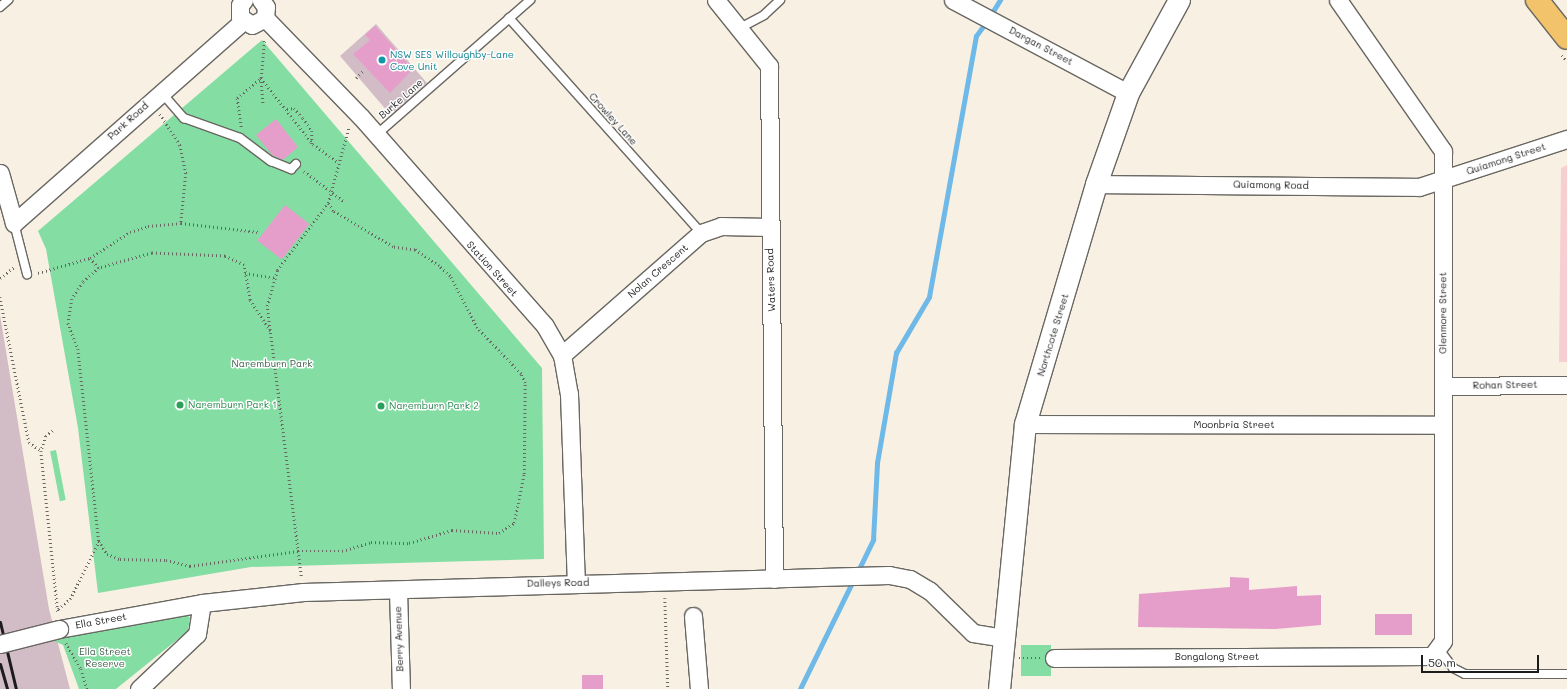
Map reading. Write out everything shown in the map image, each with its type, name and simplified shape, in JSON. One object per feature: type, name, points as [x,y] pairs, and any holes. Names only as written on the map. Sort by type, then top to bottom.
[{"type":"highway","points":[[1537,0],[1567,38]]},
{"type":"street","points":[[244,0],[239,10],[243,21],[256,25],[266,9]]},
{"type":"street","name":"Waters Road","points":[[716,0],[769,66],[774,579]]},
{"type":"street","name":"Dargan Street","points":[[953,0],[1128,93]]},
{"type":"street","name":"Northcote Street","points":[[999,689],[1025,424],[1096,184],[1128,93],[1179,0]]},
{"type":"street","name":"Glenmore Street","points":[[1338,0],[1443,151],[1443,641],[1435,652]]},
{"type":"street","name":"Station Street","points":[[266,9],[544,326],[562,356],[569,394],[576,582]]},
{"type":"street","name":"Park Road","points":[[14,223],[243,21]]},
{"type":"street","name":"Quiamong Street","points":[[1444,179],[1567,139]]},
{"type":"street","points":[[0,173],[14,223]]},
{"type":"street","name":"Quiamong Road","points":[[1096,184],[1419,187],[1444,179]]},
{"type":"street","name":"Nolan Crescent","points":[[562,356],[701,233],[721,226],[770,227]]},
{"type":"street","name":"Rohan Street","points":[[1444,386],[1567,385]]},
{"type":"street","name":"Moonbria Street","points":[[1025,424],[1442,425]]},
{"type":"street","name":"Dalleys Road","points":[[202,603],[303,592],[398,590],[576,582],[664,582],[889,575],[910,579],[930,591],[973,633],[1003,648]]},
{"type":"street","name":"Berry Avenue","points":[[398,590],[401,689]]},
{"type":"street","points":[[139,689],[197,634],[202,603]]},
{"type":"street","name":"Ella Street","points":[[0,644],[60,627],[202,603]]},
{"type":"street","points":[[693,616],[699,689]]},
{"type":"street","name":"Bongalong Street","points":[[1054,658],[1435,652]]},
{"type":"lane","points":[[0,7],[8,0]]},
{"type":"lane","name":"Burke Lane","points":[[376,135],[530,0]]},
{"type":"lane","points":[[740,28],[764,16],[780,0]]},
{"type":"lane","name":"Crowley Lane","points":[[509,18],[701,233]]},
{"type":"lane","points":[[156,97],[184,118],[240,138],[271,161],[291,169],[296,164]]},
{"type":"lane","points":[[14,223],[27,274]]},
{"type":"lane","points":[[1435,652],[1453,668],[1465,674],[1567,674]]},
{"type":"path","points":[[263,103],[261,78],[266,9]]},
{"type":"path","points":[[356,78],[364,72]]},
{"type":"path","points":[[261,78],[312,144],[338,162]]},
{"type":"path","points":[[240,138],[237,98],[261,78]]},
{"type":"path","points":[[156,97],[180,145],[186,173],[181,223]]},
{"type":"path","points":[[286,109],[294,108],[303,118],[312,131],[312,144]]},
{"type":"path","points":[[303,592],[267,306],[277,270],[328,203],[338,162],[352,124]]},
{"type":"path","points":[[296,164],[330,193],[345,202]]},
{"type":"path","points":[[270,330],[250,300],[244,265],[225,256],[205,253],[152,253],[99,268],[83,282],[68,311],[68,323],[78,349],[99,541],[107,554],[120,560],[166,560],[190,566],[298,551],[342,551],[371,542],[409,543],[452,530],[499,533],[514,523],[524,474],[525,383],[522,374],[477,328],[450,276],[415,250],[393,247],[365,231],[333,211],[328,203]]},
{"type":"path","points":[[53,270],[90,258],[130,232],[148,226],[181,223],[258,232]]},
{"type":"path","points":[[90,258],[99,268]]},
{"type":"path","points":[[0,278],[23,260]]},
{"type":"path","points":[[245,273],[275,278]]},
{"type":"path","points":[[0,297],[29,442],[42,451]]},
{"type":"path","points":[[53,431],[46,436],[42,451],[60,627],[81,669],[88,689]]},
{"type":"path","points":[[58,608],[70,599],[99,541]]},
{"type":"path","points":[[664,582],[668,689]]},
{"type":"path","points":[[1003,648],[1054,658]]},
{"type":"shaded area","points":[[376,24],[427,83],[395,111],[388,112],[340,56]]},
{"type":"shaded area","points":[[1567,165],[1567,362],[1559,362],[1561,168]]},
{"type":"shaded area","points":[[0,315],[49,609],[70,689],[0,689]]},
{"type":"green space","name":"Naremburn Park","points":[[262,40],[542,368],[544,559],[251,567],[98,593],[78,428],[46,249],[38,231]]},
{"type":"green space","points":[[56,450],[66,500],[60,501],[50,451]]},
{"type":"green space","name":"Ella Street Reserve","points":[[185,612],[190,618],[188,631],[116,689],[79,689],[63,645],[45,637]]},
{"type":"green space","points":[[1021,645],[1051,645],[1051,676],[1021,676]]},
{"type":"building","name":"NSW SES Willoughby-Lane Cove Unit","points":[[375,26],[413,69],[390,93],[353,54],[370,40],[365,35]]},
{"type":"building","points":[[276,119],[298,147],[283,160],[272,155],[256,135]]},
{"type":"building","points":[[285,205],[309,224],[282,260],[257,240]]},
{"type":"building","points":[[1230,577],[1249,578],[1249,590],[1297,586],[1297,596],[1321,595],[1321,625],[1276,629],[1138,627],[1139,594],[1230,587]]},
{"type":"building","points":[[1375,614],[1412,614],[1412,635],[1375,635]]},
{"type":"building","points":[[582,675],[603,675],[603,689],[582,689]]},
{"type":"waterway","points":[[990,16],[1000,0]]},
{"type":"waterway","points":[[857,573],[873,540],[877,463],[896,353],[929,297],[976,36],[986,22]]},
{"type":"waterway","points":[[800,689],[854,579]]},
{"type":"railway","points":[[0,622],[16,689]]},
{"type":"railway","points":[[0,664],[7,689]]},
{"type":"place","name":"NSW SES Willoughby-Lane Cove Unit","points":[[382,60]]},
{"type":"place","name":"Naremburn Park 1","points":[[180,405]]},
{"type":"place","name":"Naremburn Park 2","points":[[381,406]]}]
